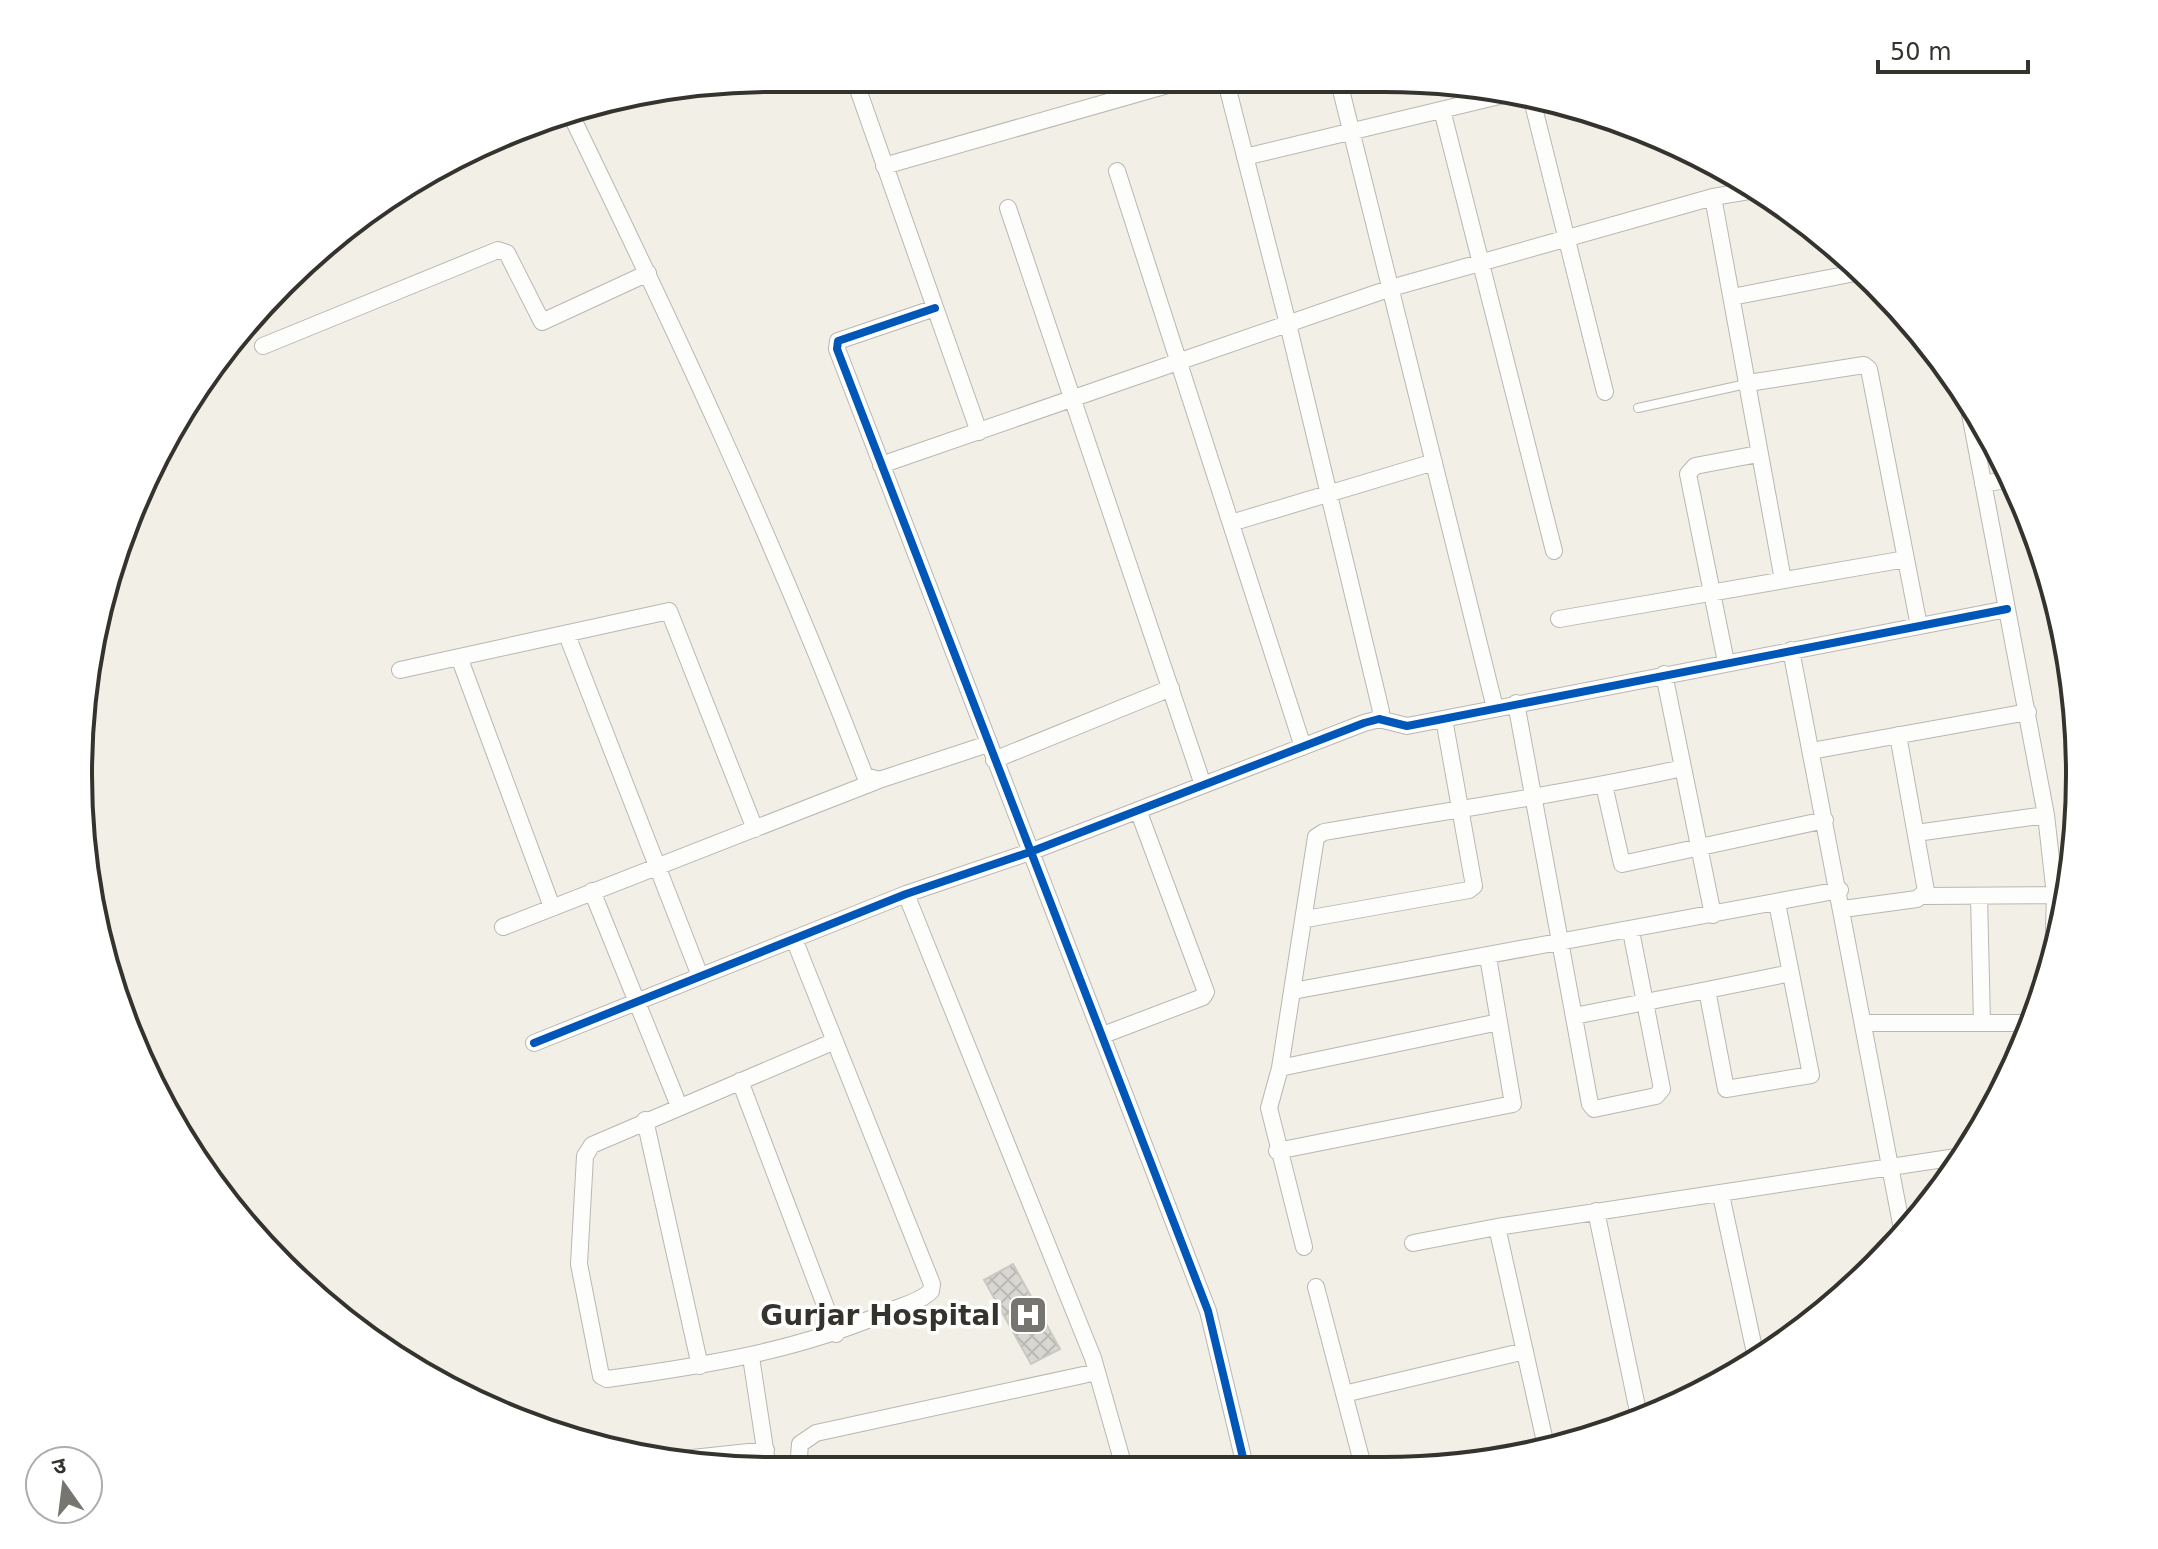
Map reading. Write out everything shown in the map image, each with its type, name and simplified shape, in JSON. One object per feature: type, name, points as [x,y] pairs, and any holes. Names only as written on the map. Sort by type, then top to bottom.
[{"type":"street","points":[[859,92],[979,432]]},
{"type":"street","points":[[884,166],[1143,92]]},
{"type":"street","points":[[1229,92],[1381,711],[1386,721]]},
{"type":"street","points":[[1341,92],[1495,708]]},
{"type":"street","points":[[1245,157],[1484,100]]},
{"type":"street","points":[[1534,109],[1605,392]]},
{"type":"street","points":[[1442,110],[1554,551]]},
{"type":"street","points":[[574,122],[752,496],[810,632],[865,776],[879,780]]},
{"type":"street","points":[[1117,171],[1303,747]]},
{"type":"street","points":[[881,465],[1391,288],[1566,236],[1740,192]]},
{"type":"street","points":[[1713,197],[1783,580]]},
{"type":"street","points":[[1008,208],[1203,785]]},
{"type":"street","points":[[263,346],[498,250],[507,253],[542,322],[648,273]]},
{"type":"street","points":[[1732,297],[1848,274]]},
{"type":"street","points":[[935,308],[836,345],[1208,1311],[1243,1457]]},
{"type":"street","points":[[1748,383],[1864,365],[1869,369],[1919,626]]},
{"type":"street","points":[[1843,909],[1924,896],[2055,895],[2046,815],[2028,712],[1973,430]]},
{"type":"street","points":[[1726,662],[1688,474],[1695,466],[1758,454]]},
{"type":"street","points":[[1231,523],[1434,462]]},
{"type":"street","points":[[1983,484],[2000,481]]},
{"type":"street","points":[[1559,619],[1906,559]]},
{"type":"street","points":[[534,1043],[906,894],[1030,852],[1303,747],[1386,721],[1407,726],[2007,609]]},
{"type":"street","points":[[400,670],[669,611],[755,829]]},
{"type":"street","points":[[567,635],[700,976]]},
{"type":"street","points":[[1791,650],[1840,890],[1900,1221]]},
{"type":"street","points":[[459,657],[552,907]]},
{"type":"street","points":[[1664,674],[1713,915]]},
{"type":"street","points":[[994,760],[1171,688]]},
{"type":"street","points":[[1516,703],[1591,1107],[1656,1096],[1662,1089],[1631,931]]},
{"type":"street","points":[[1811,751],[2028,712]]},
{"type":"street","points":[[1306,919],[1469,890],[1475,880],[1444,719]]},
{"type":"street","points":[[1898,735],[1926,891],[1924,896]]},
{"type":"street","points":[[503,927],[879,780],[988,744]]},
{"type":"street","points":[[1304,1247],[1277,1151],[1269,1108],[1280,1068],[1306,919],[1314,843],[1320,834],[1461,808],[1534,799],[1683,768]]},
{"type":"street","points":[[1604,785],[1619,863],[1825,820]]},
{"type":"street","points":[[1103,1035],[1203,997],[1206,992],[1138,810]]},
{"type":"street","points":[[1916,833],[2046,815]]},
{"type":"street","points":[[1293,991],[1561,945],[1840,890]]},
{"type":"street","points":[[592,891],[679,1106]]},
{"type":"street","points":[[906,894],[1097,1372],[1121,1457]]},
{"type":"street","points":[[1979,896],[1982,1023]]},
{"type":"street","points":[[1707,990],[1726,1089],[1807,1076],[1812,1071],[1777,903]]},
{"type":"street","points":[[794,939],[835,1041],[932,1284],[926,1296],[836,1334],[751,1357],[607,1379],[599,1371],[579,1264],[585,1156],[605,1137],[835,1041]]},
{"type":"street","points":[[1277,1151],[1507,1108],[1514,1099],[1488,957]]},
{"type":"street","points":[[1574,1016],[1791,973]]},
{"type":"street","points":[[1280,1068],[1499,1022]]},
{"type":"street","points":[[1864,1023],[2019,1023]]},
{"type":"street","points":[[740,1081],[836,1334]]},
{"type":"street","points":[[645,1120],[700,1366]]},
{"type":"street","points":[[1413,1243],[1596,1211],[1721,1195],[1948,1158]]},
{"type":"street","points":[[1721,1195],[1754,1348]]},
{"type":"street","points":[[1596,1211],[1637,1408]]},
{"type":"street","points":[[1497,1227],[1544,1438]]},
{"type":"street","points":[[1316,1287],[1361,1457]]},
{"type":"street","points":[[1344,1394],[1525,1351]]},
{"type":"street","points":[[751,1357],[767,1457]]},
{"type":"street","points":[[799,1457],[800,1444],[816,1433],[1097,1372]]},
{"type":"street","points":[[721,1455],[766,1450]]},
{"type":"lane","points":[[1638,408],[1748,383]]},
{"type":"building","points":[[1013,1264],[1060,1349],[1031,1364],[984,1280]]},
{"type":"cycle path","points":[[935,308],[838,341],[837,349],[1208,1311],[1243,1457]]},
{"type":"cycle path","points":[[534,1043],[906,894],[1030,852],[1364,723],[1379,719],[1407,726],[2007,609]]},
{"type":"place","name":"Gurjar Hospital","points":[[1028,1315]]}]
